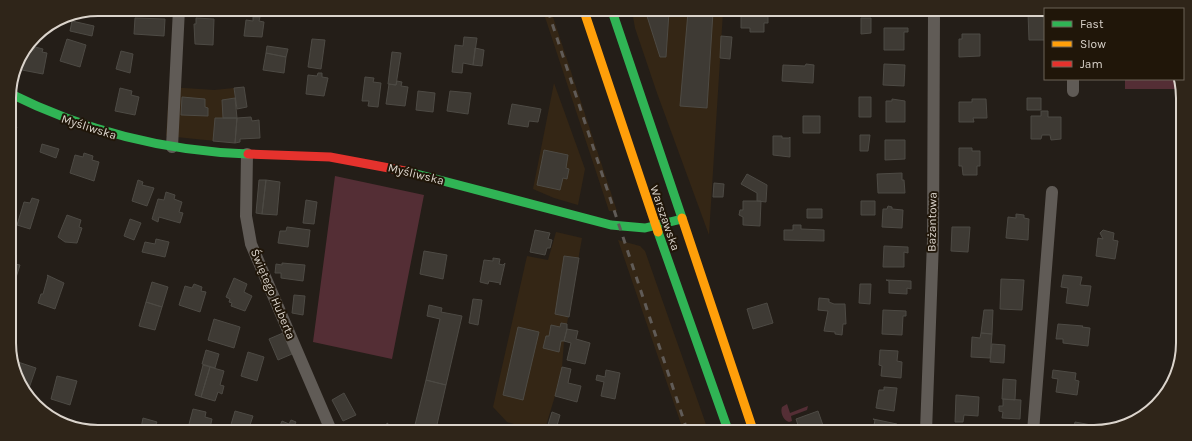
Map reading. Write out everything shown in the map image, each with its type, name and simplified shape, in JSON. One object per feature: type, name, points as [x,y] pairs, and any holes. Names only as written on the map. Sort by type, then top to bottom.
[{"type":"main road","name":"Warszawska","points":[[586,16],[674,281],[726,425]]},
{"type":"main road","name":"Warszawska","points":[[614,16],[751,425]]},
{"type":"main road","name":"Myśliwska","points":[[16,97],[60,118],[84,127],[113,136],[172,147],[247,154],[306,154],[370,162],[595,220],[632,228],[656,226],[682,219]]},
{"type":"street","points":[[172,147],[179,16]]},
{"type":"street","name":"Bażantowa","points":[[926,425],[933,241],[934,16]]},
{"type":"street","name":"Świętego Huberta","points":[[247,154],[246,216],[251,244],[329,425]]},
{"type":"street","points":[[1035,425],[1052,192]]},
{"type":"shaded area","points":[[545,16],[553,16],[617,211],[609,211]]},
{"type":"shaded area","points":[[633,16],[723,16],[709,235],[657,93],[635,28]]},
{"type":"shaded area","points":[[1125,80],[1174,80],[1175,89],[1125,89]]},
{"type":"shaded area","points":[[554,83],[585,169],[578,205],[554,198],[533,189]]},
{"type":"shaded area","points":[[169,87],[214,90],[234,88],[237,118],[235,143],[166,136]]},
{"type":"shaded area","points":[[335,176],[424,195],[392,359],[313,342]]},
{"type":"shaded area","points":[[556,232],[582,238],[564,341],[562,367],[546,425],[517,425],[507,422],[493,407],[527,256],[548,260]]},
{"type":"shaded area","points":[[618,240],[640,246],[645,251],[706,425],[681,425]]},
{"type":"shaded area","points":[[787,404],[790,413],[808,406],[807,410],[791,416],[792,421],[789,422],[782,416],[781,411],[782,407]]},
{"type":"building","points":[[647,16],[669,16],[666,57],[660,57]]},
{"type":"building","points":[[688,16],[713,16],[707,108],[680,106]]},
{"type":"building","points":[[741,16],[768,16],[768,23],[764,23],[764,32],[750,32],[750,28],[741,28]]},
{"type":"building","points":[[1028,16],[1044,17],[1044,40],[1029,40]]},
{"type":"building","points":[[253,17],[260,17],[259,21],[264,22],[262,37],[244,36],[246,20],[253,21]]},
{"type":"building","points":[[135,18],[165,19],[164,36],[134,34]]},
{"type":"building","points":[[196,18],[214,19],[213,45],[195,44],[194,24],[196,24]]},
{"type":"building","points":[[861,18],[871,18],[871,33],[861,34]]},
{"type":"building","points":[[72,21],[94,26],[92,36],[70,31]]},
{"type":"building","points":[[884,28],[908,28],[908,32],[904,32],[904,50],[884,50]]},
{"type":"building","points":[[962,34],[980,34],[980,56],[959,57],[959,39],[962,39]]},
{"type":"building","points":[[721,36],[732,37],[730,59],[720,58]]},
{"type":"building","points":[[464,37],[477,38],[473,65],[463,63],[462,73],[452,72],[455,45],[463,46]]},
{"type":"building","points":[[67,39],[86,45],[80,67],[60,61]]},
{"type":"building","points":[[312,39],[325,40],[321,69],[308,67]]},
{"type":"building","points":[[267,46],[288,49],[286,57],[266,53]]},
{"type":"building","points":[[35,47],[43,49],[42,52],[47,53],[43,74],[22,70],[27,57],[32,50],[34,50]]},
{"type":"building","points":[[475,48],[484,50],[482,66],[473,65]]},
{"type":"building","points":[[121,51],[133,54],[130,73],[116,69]]},
{"type":"building","points":[[392,52],[401,53],[396,85],[388,84]]},
{"type":"building","points":[[266,53],[286,57],[284,73],[263,70]]},
{"type":"building","points":[[806,64],[814,65],[813,83],[782,81],[783,65],[805,66]]},
{"type":"building","points":[[884,64],[905,65],[904,86],[883,85]]},
{"type":"building","points":[[318,73],[322,73],[322,77],[328,78],[324,96],[306,94],[308,75],[317,76]]},
{"type":"building","points":[[365,77],[374,78],[373,82],[381,83],[378,107],[368,106],[369,101],[362,101]]},
{"type":"building","points":[[397,81],[402,82],[401,86],[408,87],[405,106],[386,104],[389,84],[396,85]]},
{"type":"building","points":[[244,87],[247,107],[237,109],[234,88]]},
{"type":"building","points":[[120,88],[132,91],[131,95],[139,97],[135,115],[115,111]]},
{"type":"building","points":[[418,91],[435,93],[433,112],[416,110]]},
{"type":"building","points":[[450,91],[471,93],[468,114],[447,111]]},
{"type":"building","points":[[182,97],[205,99],[205,107],[208,108],[208,116],[181,115]]},
{"type":"building","points":[[859,97],[871,97],[871,117],[859,117]]},
{"type":"building","points":[[235,98],[237,118],[223,118],[222,100]]},
{"type":"building","points":[[1027,98],[1041,98],[1041,110],[1027,110]]},
{"type":"building","points":[[892,99],[905,101],[905,122],[886,122],[886,101],[892,101]]},
{"type":"building","points":[[972,99],[986,99],[987,118],[973,118],[974,122],[959,122],[959,102],[972,102]]},
{"type":"building","points":[[512,104],[541,109],[538,122],[529,121],[528,127],[508,124]]},
{"type":"building","points":[[1041,111],[1048,111],[1048,117],[1061,117],[1061,139],[1051,140],[1050,135],[1042,135],[1041,139],[1031,139],[1031,116],[1041,116]]},
{"type":"building","points":[[803,116],[820,116],[820,133],[803,133]]},
{"type":"building","points":[[251,117],[252,121],[259,120],[260,138],[240,139],[240,142],[235,143],[237,118]]},
{"type":"building","points":[[215,118],[237,118],[235,143],[213,141]]},
{"type":"building","points":[[860,135],[870,135],[868,151],[860,151]]},
{"type":"building","points":[[773,136],[782,136],[782,138],[790,137],[790,157],[773,155]]},
{"type":"building","points":[[885,140],[905,140],[905,159],[885,160]]},
{"type":"building","points":[[42,144],[59,149],[56,158],[40,152]]},
{"type":"building","points":[[959,148],[972,148],[972,151],[980,151],[980,166],[977,166],[977,175],[963,175],[962,166],[959,166]]},
{"type":"building","points":[[544,150],[568,155],[566,168],[569,169],[567,179],[563,178],[560,190],[537,185]]},
{"type":"building","points":[[84,153],[93,156],[92,160],[99,162],[94,181],[70,173],[75,155],[83,157]]},
{"type":"building","points":[[902,173],[905,193],[878,193],[877,174]]},
{"type":"building","points":[[747,174],[767,185],[766,202],[757,201],[757,193],[741,184]]},
{"type":"building","points":[[138,180],[143,182],[142,185],[154,188],[147,206],[132,201]]},
{"type":"building","points":[[259,180],[266,180],[262,214],[256,213]]},
{"type":"building","points":[[266,180],[280,182],[277,215],[262,214]]},
{"type":"building","points":[[714,183],[724,184],[723,197],[713,197]]},
{"type":"building","points":[[166,192],[175,195],[174,199],[182,202],[179,212],[183,213],[180,223],[159,217],[158,222],[152,219],[158,199],[164,200]]},
{"type":"building","points":[[32,198],[39,200],[30,229],[17,225],[24,202],[30,203]]},
{"type":"building","points":[[306,200],[317,202],[314,224],[303,223]]},
{"type":"building","points":[[743,201],[761,201],[760,226],[743,225],[743,217],[739,215],[740,210],[743,210]]},
{"type":"building","points":[[861,201],[875,201],[875,215],[861,215]]},
{"type":"building","points":[[888,206],[892,207],[892,209],[903,210],[902,228],[882,227],[883,209],[887,209]]},
{"type":"building","points":[[807,209],[822,209],[822,218],[807,218]]},
{"type":"building","points":[[1016,214],[1024,215],[1024,218],[1029,219],[1028,240],[1006,238],[1008,217],[1016,218]]},
{"type":"building","points":[[67,215],[81,220],[79,227],[82,228],[77,243],[65,242],[58,237]]},
{"type":"building","points":[[130,219],[141,223],[134,240],[124,236]]},
{"type":"building","points":[[793,225],[801,225],[801,229],[824,230],[824,241],[784,240],[784,230],[793,230]]},
{"type":"building","points":[[287,227],[310,230],[308,247],[278,243],[280,231],[286,231]]},
{"type":"building","points":[[952,227],[970,227],[968,252],[951,251]]},
{"type":"building","points":[[535,230],[550,233],[548,239],[552,240],[550,248],[547,248],[545,255],[530,252]]},
{"type":"building","points":[[1103,230],[1114,233],[1113,240],[1118,241],[1115,259],[1096,256],[1098,238],[1103,239],[1100,233]]},
{"type":"building","points":[[156,239],[169,242],[165,257],[142,252],[145,242],[155,244]]},
{"type":"building","points":[[884,246],[908,247],[908,253],[904,252],[904,267],[883,267]]},
{"type":"building","points":[[424,251],[447,255],[443,279],[420,274]]},
{"type":"building","points":[[564,256],[579,258],[569,317],[555,314]]},
{"type":"building","points":[[493,258],[500,259],[499,264],[503,265],[505,263],[500,285],[500,283],[489,281],[488,284],[480,282],[484,260],[493,261]]},
{"type":"building","points":[[282,263],[305,265],[303,281],[281,278],[281,273],[275,273],[276,264],[282,265]]},
{"type":"building","points":[[16,264],[20,265],[16,277]]},
{"type":"building","points":[[47,275],[64,283],[55,309],[38,303],[41,294],[43,294]]},
{"type":"building","points":[[1063,275],[1082,277],[1080,285],[1091,286],[1088,306],[1066,303],[1068,288],[1061,287]]},
{"type":"building","points":[[234,278],[247,284],[244,292],[252,296],[245,311],[231,306],[232,303],[229,302],[230,299],[226,297]]},
{"type":"building","points":[[1001,279],[1024,280],[1022,310],[1000,309]]},
{"type":"building","points":[[886,280],[911,281],[911,289],[907,288],[907,294],[889,293],[889,281]]},
{"type":"building","points":[[152,282],[168,287],[162,307],[146,302]]},
{"type":"building","points":[[194,284],[202,287],[201,291],[206,292],[200,312],[179,305],[185,286],[192,288]]},
{"type":"building","points":[[860,284],[871,284],[870,304],[859,303]]},
{"type":"building","points":[[294,295],[305,296],[303,315],[292,313]]},
{"type":"building","points":[[819,298],[829,299],[829,302],[834,304],[845,304],[846,324],[843,324],[842,335],[835,334],[835,332],[824,331],[828,311],[818,310]]},
{"type":"building","points":[[473,299],[482,300],[478,325],[469,323]]},
{"type":"building","points":[[146,302],[162,307],[155,330],[139,326]]},
{"type":"building","points":[[767,303],[773,323],[753,329],[747,309]]},
{"type":"building","points":[[429,305],[442,308],[441,312],[462,316],[446,385],[426,380],[440,319],[427,316]]},
{"type":"building","points":[[883,310],[906,311],[906,316],[903,316],[902,335],[882,334]]},
{"type":"building","points":[[984,310],[993,310],[992,334],[981,333]]},
{"type":"building","points":[[214,319],[240,327],[234,348],[208,340]]},
{"type":"building","points":[[561,323],[567,324],[567,329],[564,341],[561,341],[559,352],[543,348],[546,336],[549,336],[551,325],[560,327]]},
{"type":"building","points":[[1058,324],[1090,328],[1088,346],[1063,343],[1063,339],[1056,339]]},
{"type":"building","points":[[518,327],[539,332],[523,400],[503,395]]},
{"type":"building","points":[[567,329],[578,331],[576,339],[590,343],[585,364],[567,360],[571,343],[564,341]]},
{"type":"building","points":[[283,333],[292,354],[278,360],[269,339]]},
{"type":"building","points":[[981,333],[992,334],[990,358],[971,357],[972,337],[980,338]]},
{"type":"building","points":[[992,344],[1005,345],[1004,363],[990,362]]},
{"type":"building","points":[[206,350],[219,354],[215,368],[202,364]]},
{"type":"building","points":[[880,350],[898,351],[897,361],[902,362],[901,378],[881,376],[882,366],[879,365]]},
{"type":"building","points":[[248,352],[264,357],[257,381],[241,376]]},
{"type":"building","points":[[19,362],[36,368],[29,388],[24,379]]},
{"type":"building","points":[[203,365],[210,367],[201,397],[195,395]]},
{"type":"building","points":[[210,367],[224,371],[220,385],[224,386],[222,394],[218,392],[215,401],[201,397]]},
{"type":"building","points":[[562,367],[571,369],[568,383],[581,386],[577,402],[555,396]]},
{"type":"building","points":[[606,370],[620,373],[615,399],[601,396],[604,382],[596,380],[597,375],[605,377]]},
{"type":"building","points":[[1053,370],[1076,373],[1075,380],[1079,381],[1077,395],[1056,392],[1058,379],[1052,378]]},
{"type":"building","points":[[57,376],[77,381],[70,405],[51,399]]},
{"type":"building","points":[[1003,379],[1016,380],[1015,400],[1002,399]]},
{"type":"building","points":[[426,380],[446,385],[437,425],[415,425]]},
{"type":"building","points":[[884,387],[897,388],[894,411],[876,408],[879,390],[884,390]]},
{"type":"building","points":[[344,393],[356,415],[343,421],[332,400]]},
{"type":"building","points":[[956,395],[979,397],[978,416],[964,415],[963,422],[955,422]]},
{"type":"building","points":[[1003,399],[1021,400],[1020,419],[1002,418],[1003,412],[999,411],[999,406],[1003,406]]},
{"type":"building","points":[[193,409],[206,412],[205,417],[212,419],[211,425],[189,425]]},
{"type":"building","points":[[235,411],[253,416],[250,425],[231,425]]},
{"type":"building","points":[[818,411],[823,425],[798,425],[796,419]]},
{"type":"building","points":[[552,412],[560,415],[557,425],[548,425]]},
{"type":"building","points":[[143,418],[157,422],[156,424],[159,425],[142,425]]},
{"type":"building","points":[[873,419],[897,425],[874,425],[875,420]]},
{"type":"building","points":[[291,420],[296,422],[294,425],[280,425],[282,421],[289,424]]},
{"type":"building","points":[[1075,422],[1086,424],[1086,425],[1074,425]]},
{"type":"railway","points":[[550,16],[685,425]]},
{"type":"traffic: fast","points":[[614,16],[682,218]]},
{"type":"traffic: fast","points":[[16,96],[66,118],[125,137],[185,149],[248,154]]},
{"type":"traffic: fast","points":[[405,171],[611,225],[645,228],[682,219]]},
{"type":"traffic: fast","points":[[658,232],[726,425]]},
{"type":"traffic: slow","points":[[586,16],[658,232]]},
{"type":"traffic: slow","points":[[682,218],[751,425]]},
{"type":"traffic: jam","points":[[248,154],[330,157],[405,171]]}]
